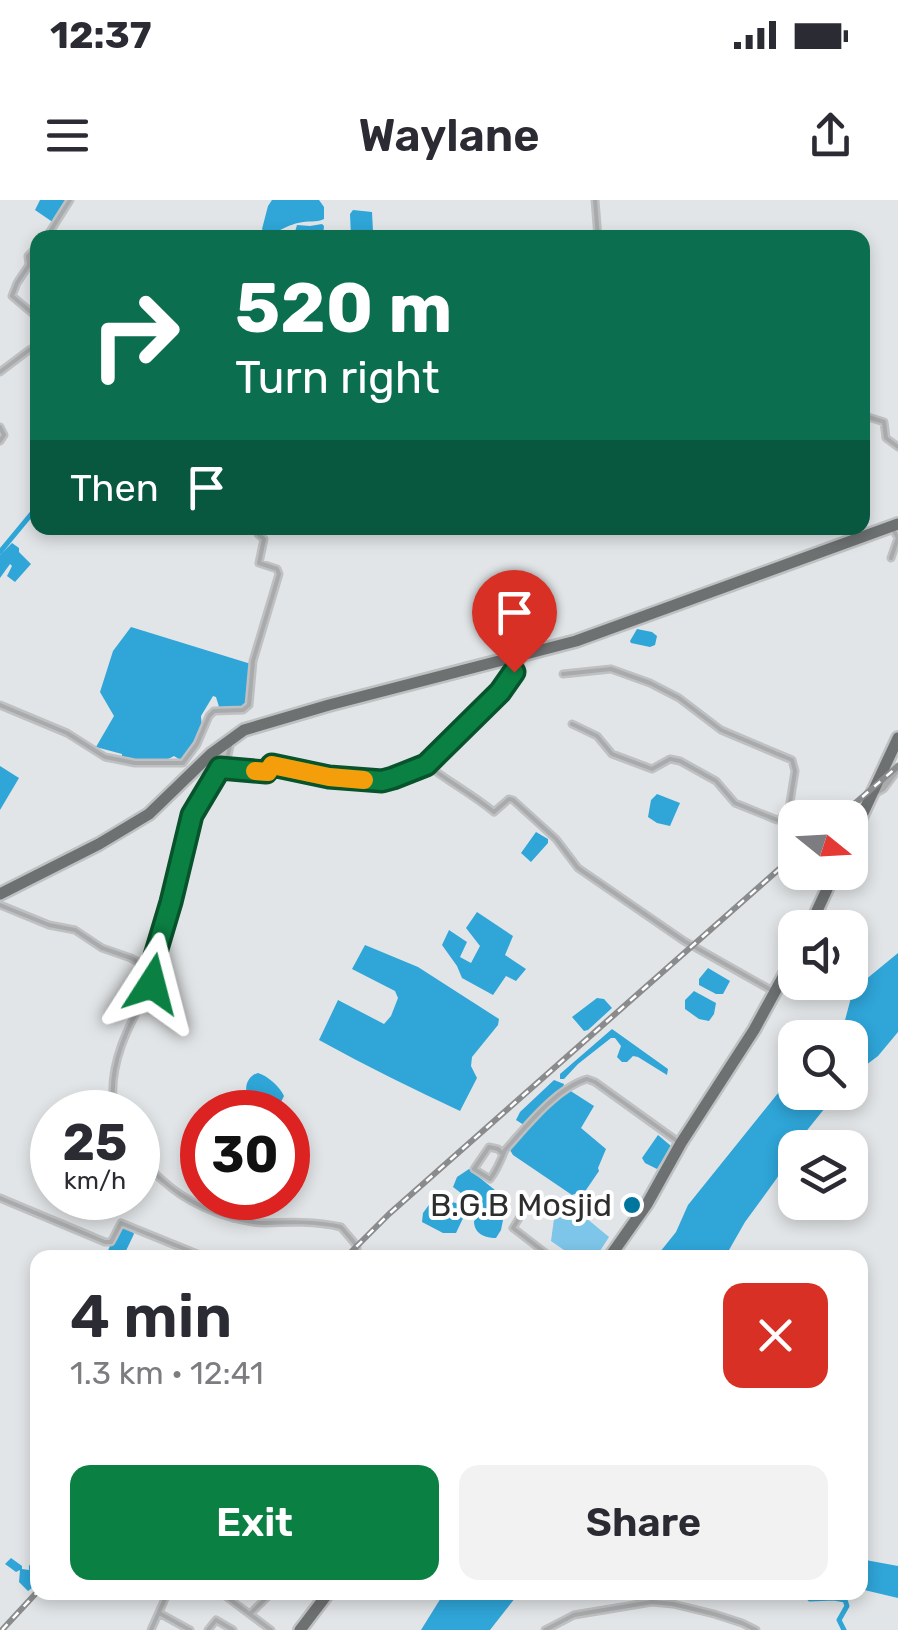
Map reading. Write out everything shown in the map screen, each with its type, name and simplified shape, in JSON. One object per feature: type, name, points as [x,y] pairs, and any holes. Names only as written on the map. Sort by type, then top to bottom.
[{"type":"highway","points":[[870,534],[895,525]]},
{"type":"highway","points":[[0,894],[149,814],[211,754],[244,730],[576,641],[868,535]]},
{"type":"highway","points":[[868,804],[898,738]]},
{"type":"highway","points":[[615,1250],[647,1204],[778,986]]},
{"type":"highway","points":[[300,1630],[323,1600]]},
{"type":"street","points":[[51,230],[70,200]]},
{"type":"street","points":[[594,200],[597,230]]},
{"type":"street","points":[[30,254],[28,268],[12,296],[30,311]]},
{"type":"street","points":[[0,372],[30,350]]},
{"type":"street","points":[[870,418],[884,422],[886,438],[898,447]]},
{"type":"street","points":[[0,426],[4,436],[0,441]]},
{"type":"street","points":[[890,558],[898,538],[895,525]]},
{"type":"street","points":[[0,705],[67,733],[105,757],[135,763],[183,764],[214,711],[244,710],[248,705],[253,661],[280,574],[260,563],[264,539],[259,535]]},
{"type":"street","points":[[220,768],[266,772],[272,765],[329,777],[382,781],[426,765],[500,692],[527,654]]},
{"type":"street","points":[[563,674],[611,669],[650,683],[679,698],[721,730],[792,760],[795,771],[790,800]]},
{"type":"street","points":[[572,724],[597,736],[612,754],[652,769],[670,759],[680,761],[716,781],[735,803],[778,819]]},
{"type":"street","points":[[113,1090],[117,1058],[154,978],[151,969],[192,815],[228,755],[232,737]]},
{"type":"street","points":[[426,765],[494,812],[513,800],[556,839],[578,868],[684,942],[775,992]]},
{"type":"street","points":[[873,794],[883,788],[898,768]]},
{"type":"street","points":[[0,905],[74,930],[102,948],[151,969]]},
{"type":"street","points":[[504,1154],[489,1147],[474,1169],[490,1179],[524,1126],[570,1086],[586,1079],[681,1143]]},
{"type":"street","points":[[160,1179],[199,1207],[250,1222],[296,1221],[341,1227],[357,1250]]},
{"type":"street","points":[[0,1198],[105,1242],[110,1242],[121,1223],[187,1250]]},
{"type":"street","points":[[521,1215],[513,1228],[542,1250]]},
{"type":"street","points":[[150,1630],[165,1600]]},
{"type":"street","points":[[232,1600],[272,1630]]},
{"type":"street","points":[[251,1613],[264,1600]]},
{"type":"street","points":[[545,1630],[574,1615],[652,1602],[714,1614],[756,1630]]},
{"type":"street","points":[[160,1613],[190,1630]]},
{"type":"street","points":[[208,1630],[216,1620],[233,1630]]},
{"type":"shaded area","points":[[40,200],[67,203],[54,223],[35,210]]},
{"type":"shaded area","points":[[272,200],[319,200],[324,207],[324,219],[263,230]]},
{"type":"shaded area","points":[[353,210],[372,212],[373,230],[351,230]]},
{"type":"shaded area","points":[[322,224],[324,230],[296,230],[297,225]]},
{"type":"shaded area","points":[[12,543],[31,564],[15,582],[7,576],[10,564],[0,578],[0,555]]},
{"type":"shaded area","points":[[131,627],[251,664],[245,707],[220,710],[213,696],[201,716],[202,729],[192,751],[182,761],[174,756],[156,762],[122,759],[122,754],[96,747],[114,716],[100,692],[113,651]]},
{"type":"shaded area","points":[[637,629],[657,636],[655,645],[631,643]]},
{"type":"shaded area","points":[[0,766],[19,778],[0,810]]},
{"type":"shaded area","points":[[657,794],[680,803],[670,826],[648,817],[651,800]]},
{"type":"shaded area","points":[[536,832],[548,843],[531,862],[521,853]]},
{"type":"shaded area","points":[[477,912],[513,936],[505,955],[526,969],[516,981],[506,976],[493,995],[462,978],[442,945],[449,930],[467,942],[460,957],[471,963],[480,946],[466,928]]},
{"type":"shaded area","points":[[365,945],[418,967],[499,1019],[472,1057],[471,1066],[477,1078],[460,1111],[319,1040],[338,1000],[384,1024],[391,1016],[398,998],[395,991],[352,969]]},
{"type":"shaded area","points":[[898,953],[898,1032],[868,1064],[868,1020],[845,1020],[850,1000],[868,1000],[868,978]]},
{"type":"shaded area","points":[[708,968],[730,981],[723,994],[699,985]]},
{"type":"shaded area","points":[[694,991],[716,1003],[709,1021],[685,1009],[685,1000]]},
{"type":"shaded area","points":[[597,998],[604,999],[612,1008],[584,1031],[572,1017]]},
{"type":"shaded area","points":[[612,1029],[668,1069],[667,1075],[638,1057],[622,1062],[617,1057],[621,1046],[611,1038],[560,1079],[560,1074]]},
{"type":"shaded area","points":[[258,1073],[281,1090],[247,1090],[252,1076]]},
{"type":"shaded area","points":[[554,1080],[564,1084],[563,1088],[524,1125],[516,1120],[520,1112]]},
{"type":"shaded area","points":[[569,1090],[594,1106],[581,1128],[606,1149],[599,1171],[586,1190],[572,1195],[510,1150],[522,1133]]},
{"type":"shaded area","points":[[778,1093],[778,1110],[823,1110],[807,1130],[778,1130],[778,1176],[729,1250],[662,1250],[676,1232],[688,1205]]},
{"type":"shaded area","points":[[658,1135],[671,1146],[657,1169],[642,1158]]},
{"type":"shaded area","points":[[469,1169],[501,1195],[488,1210],[453,1187],[457,1177]]},
{"type":"shaded area","points":[[434,1198],[456,1203],[464,1210],[456,1233],[443,1233],[422,1222],[423,1213]]},
{"type":"shaded area","points":[[574,1208],[609,1237],[601,1250],[564,1250],[551,1241],[554,1219]]},
{"type":"shaded area","points":[[484,1212],[503,1220],[496,1238],[484,1236],[476,1229],[474,1221]]},
{"type":"shaded area","points":[[123,1228],[134,1234],[126,1250],[108,1250],[113,1240]]},
{"type":"shaded area","points":[[11,1558],[22,1569],[29,1570],[29,1566],[30,1589],[28,1591],[19,1582],[20,1570],[16,1572],[5,1564]]},
{"type":"shaded area","points":[[868,1560],[898,1566],[898,1598],[868,1591]]},
{"type":"shaded area","points":[[439,1600],[514,1600],[490,1630],[421,1630]]},
{"type":"waterway","points":[[0,552],[30,516]]},
{"type":"waterway","points":[[844,1630],[839,1620],[847,1606],[845,1600]]},
{"type":"railway","points":[[859,800],[898,766]]},
{"type":"railway","points":[[353,1250],[778,870]]},
{"type":"railway","points":[[2,1630],[30,1600]]},
{"type":"slow traffic","points":[[255,771],[268,772],[272,765],[364,780]]},
{"type":"place","name":"B.G.B Mosjid","points":[[632,1205]]},
{"type":"route","points":[[152,984],[151,969],[192,815],[220,768],[266,772],[272,765],[329,777],[382,781],[393,778],[426,765],[500,692],[514,672]]}]
